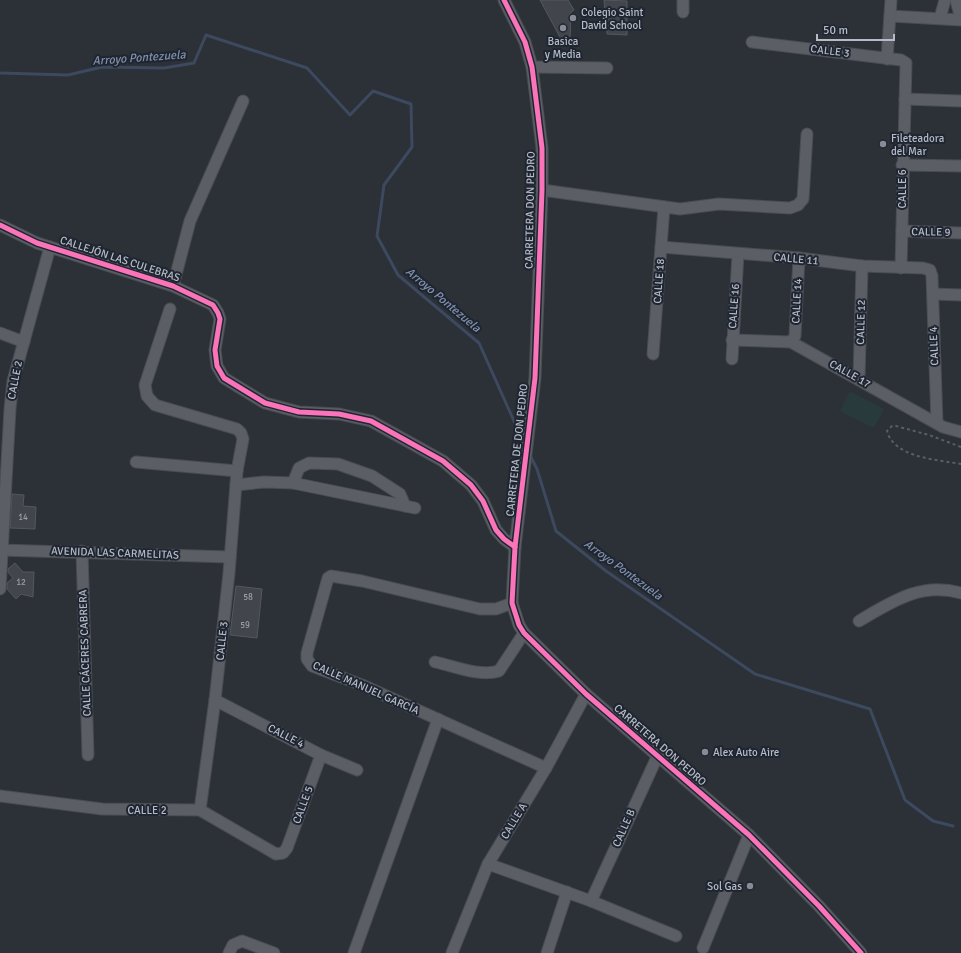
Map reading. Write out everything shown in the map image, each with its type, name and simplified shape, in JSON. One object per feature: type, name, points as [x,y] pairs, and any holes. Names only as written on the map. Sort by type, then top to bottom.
[{"type":"street","name":"CARRETERA DON PEDRO","points":[[504,0],[525,42],[532,67],[542,148],[542,190],[535,378]]},
{"type":"street","points":[[683,0],[683,12]]},
{"type":"street","points":[[887,59],[891,0]]},
{"type":"street","points":[[940,18],[945,0]]},
{"type":"street","points":[[890,16],[961,19],[956,0]]},
{"type":"street","name":"CALLE 3","points":[[752,42],[901,60],[906,63]]},
{"type":"street","name":"CALLE 6","points":[[901,268],[902,165],[906,63]]},
{"type":"street","points":[[532,67],[607,68]]},
{"type":"street","points":[[905,99],[961,101]]},
{"type":"street","points":[[173,286],[190,221],[243,101]]},
{"type":"street","points":[[542,190],[680,209],[719,204],[787,209],[798,205],[804,194],[807,134]]},
{"type":"street","points":[[902,165],[961,166]]},
{"type":"street","name":"CALLE 18","points":[[653,354],[664,207]]},
{"type":"street","name":"CALLEJÓN LAS CULEBRAS","points":[[0,225],[36,243],[173,286],[212,305],[218,313],[220,320],[215,350],[217,366],[224,378],[265,403],[299,412],[339,414],[371,421],[443,461],[471,485],[483,501],[496,530],[504,539],[515,547]]},
{"type":"street","name":"CALLE 9","points":[[902,231],[961,233]]},
{"type":"street","name":"CALLE 2","points":[[0,589],[10,409],[14,381],[50,247]]},
{"type":"street","name":"CALLE 11","points":[[661,247],[799,258],[862,266],[930,270]]},
{"type":"street","name":"CALLE 16","points":[[732,359],[738,254]]},
{"type":"street","name":"CALLE 14","points":[[791,342],[795,336],[799,258]]},
{"type":"street","name":"CALLE 12","points":[[859,379],[862,266]]},
{"type":"street","name":"CALLE 4","points":[[930,270],[932,276],[933,294],[937,423]]},
{"type":"street","points":[[933,294],[961,295]]},
{"type":"street","name":"CALLE 3","points":[[170,310],[145,385],[146,396],[155,405],[237,429],[241,433],[243,439],[237,471],[216,700],[200,810]]},
{"type":"street","points":[[0,333],[24,342]]},
{"type":"street","name":"CALLE 17","points":[[732,340],[791,342],[937,423],[961,432]]},
{"type":"street","name":"CARRETERA DE DON PEDRO","points":[[519,523],[535,378]]},
{"type":"street","points":[[136,462],[237,471]]},
{"type":"street","points":[[236,485],[264,482],[293,484],[410,507],[400,494],[372,476],[338,464],[310,463],[299,468],[293,484]]},
{"type":"street","name":"CARRETERA DON PEDRO","points":[[519,523],[515,547],[512,603],[519,625],[524,633],[586,694],[749,835],[819,906],[861,953]]},
{"type":"street","name":"AVENIDA LAS CARMELITAS","points":[[1,550],[82,551],[230,557]]},
{"type":"street","name":"CALLE CÁCERES CABRERA","points":[[82,551],[88,755]]},
{"type":"street","name":"CALLE MANUEL GARCÍA","points":[[512,603],[496,610],[480,609],[362,581],[331,576],[328,578],[307,653],[309,664],[438,719],[546,768]]},
{"type":"street","points":[[859,621],[891,602],[922,590],[949,590],[961,593]]},
{"type":"street","points":[[436,662],[472,671],[492,673],[499,671],[524,633]]},
{"type":"street","name":"CALLE A","points":[[452,953],[488,864],[546,768],[586,694]]},
{"type":"street","name":"CALLE 4","points":[[216,700],[321,755],[357,770]]},
{"type":"street","points":[[354,953],[438,719]]},
{"type":"street","name":"CALLE 5","points":[[200,810],[276,854],[283,853],[287,848],[321,755]]},
{"type":"street","name":"CALLE B","points":[[591,901],[658,755]]},
{"type":"street","name":"CALLE 2","points":[[0,796],[102,810],[200,810]]},
{"type":"street","points":[[703,948],[749,835]]},
{"type":"street","points":[[488,864],[591,901],[676,936]]},
{"type":"street","points":[[547,953],[567,892]]},
{"type":"street","points":[[229,953],[233,945],[242,941],[274,953]]},
{"type":"path","points":[[961,447],[929,435],[896,426],[892,426],[887,432],[892,443],[914,455],[961,464]]},
{"type":"shaded area","points":[[850,391],[884,409],[874,428],[840,411]]},
{"type":"building","name":"Basica y Media","points":[[540,0],[568,0],[574,10],[571,12],[570,40],[561,39]]},
{"type":"building","points":[[604,0],[627,1],[627,35],[607,34]]},
{"type":"building","points":[[12,494],[24,495],[23,506],[36,507],[35,529],[10,528]]},
{"type":"building","points":[[15,563],[23,572],[34,572],[33,597],[21,594],[16,599],[7,589],[7,583],[13,578],[8,572],[8,569]]},
{"type":"building","points":[[236,586],[262,589],[257,638],[230,635]]},
{"type":"waterway","name":"Arroyo Pontezuela","points":[[0,73],[68,75],[102,67],[164,68],[194,63],[206,35],[307,68],[350,115],[373,91],[411,104],[412,147],[384,185],[377,236],[398,275],[479,343],[523,441]]},
{"type":"waterway","name":"Arroyo Pontezuela","points":[[530,455],[537,469],[556,531],[606,571],[755,674],[870,709],[905,800],[933,821],[953,826]]},
{"type":"cycle path","points":[[504,0],[525,42],[532,67],[542,148],[542,190],[535,378],[515,547],[512,603],[519,625],[524,633],[586,694],[749,835],[819,906],[861,953]]},
{"type":"cycle path","points":[[0,225],[37,243],[173,286],[213,305],[220,319],[215,350],[217,366],[224,378],[265,403],[299,412],[339,414],[371,421],[443,461],[471,485],[483,501],[496,530],[504,539],[515,547]]},
{"type":"place","name":"Colegio Saint David School","points":[[573,18]]},
{"type":"place","name":"Basica y Media","points":[[563,28]]},
{"type":"place","name":"Fileteadora del Mar","points":[[883,144]]},
{"type":"place","name":"Alex Auto Aire","points":[[705,752]]},
{"type":"place","name":"Sol Gas","points":[[750,886]]}]
